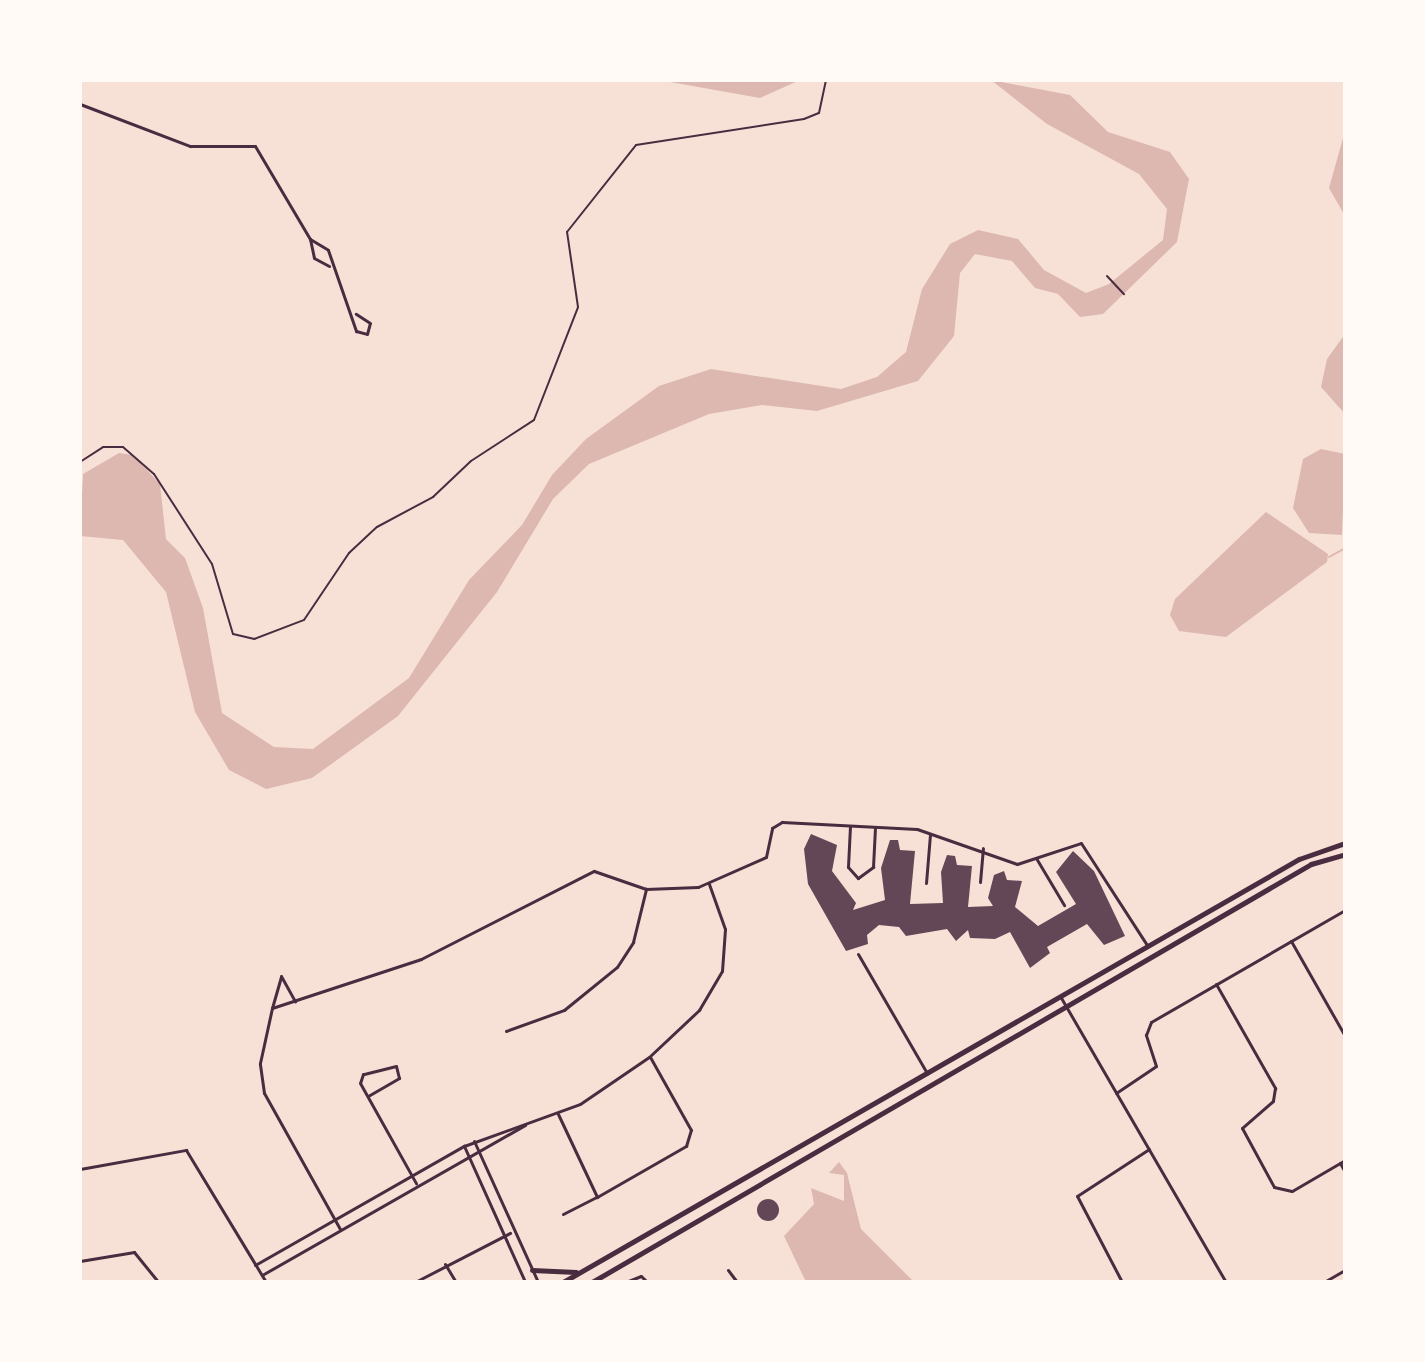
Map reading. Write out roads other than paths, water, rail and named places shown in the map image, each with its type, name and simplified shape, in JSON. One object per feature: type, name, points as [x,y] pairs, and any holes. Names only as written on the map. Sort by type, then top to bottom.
[{"type":"main road","points":[[563,1282],[1309,853],[1345,843]]},
{"type":"main road","points":[[592,1282],[1311,864],[1345,854]]},
{"type":"main road","points":[[532,1270],[547,1276],[581,1272]]},
{"type":"street","points":[[80,104],[113,111],[190,146],[252,144],[310,239],[314,258],[329,266]]},
{"type":"street","points":[[310,239],[328,250],[329,266],[356,314],[370,323],[367,334],[356,331],[356,314]]},
{"type":"street","points":[[272,1008],[421,959],[594,871],[646,889],[709,884],[766,857],[779,822],[875,827],[930,834],[983,848],[1017,864],[1086,844],[1148,946]]},
{"type":"street","points":[[850,826],[848,871],[858,878],[873,867],[875,827]]},
{"type":"street","points":[[926,883],[930,834]]},
{"type":"street","points":[[980,882],[983,848]]},
{"type":"street","points":[[1036,858],[1064,905]]},
{"type":"street","points":[[255,1265],[474,1141],[558,1114],[649,1057],[699,1010],[722,971],[725,929],[709,884]]},
{"type":"street","points":[[506,1031],[564,1010],[617,967],[633,942],[646,889]]},
{"type":"street","points":[[1116,1093],[1155,1069],[1146,1035],[1151,1022],[1345,910]]},
{"type":"street","points":[[1291,941],[1345,1036]]},
{"type":"street","points":[[858,954],[927,1073]]},
{"type":"street","points":[[295,1001],[288,979],[279,976],[261,1056],[264,1093],[340,1229]]},
{"type":"street","points":[[1216,984],[1275,1088],[1273,1101],[1242,1128],[1274,1187],[1288,1193],[1345,1160]]},
{"type":"street","points":[[1060,996],[1226,1282]]},
{"type":"street","points":[[563,1214],[597,1197],[691,1139],[649,1057]]},
{"type":"street","points":[[368,1096],[399,1078],[396,1066],[363,1074],[368,1096],[417,1185]]},
{"type":"street","points":[[558,1114],[597,1197]]},
{"type":"street","points":[[262,1275],[525,1125]]},
{"type":"street","points":[[474,1141],[510,1233],[538,1282]]},
{"type":"street","points":[[804,1144],[810,1154]]},
{"type":"street","points":[[464,1146],[499,1237],[525,1282]]},
{"type":"street","points":[[1122,1282],[1077,1196],[1149,1149]]},
{"type":"street","points":[[80,1169],[186,1150],[266,1282]]},
{"type":"street","points":[[1340,1163],[1345,1172]]},
{"type":"street","points":[[415,1282],[510,1233]]},
{"type":"street","points":[[80,1261],[134,1252],[158,1282]]},
{"type":"street","points":[[445,1264],[456,1282]]},
{"type":"street","points":[[728,1270],[737,1282]]},
{"type":"street","points":[[1325,1282],[1345,1270]]},
{"type":"street","points":[[626,1282],[641,1276],[647,1282]]},
{"type":"waterway","points":[[1329,557],[1345,548]]}]
